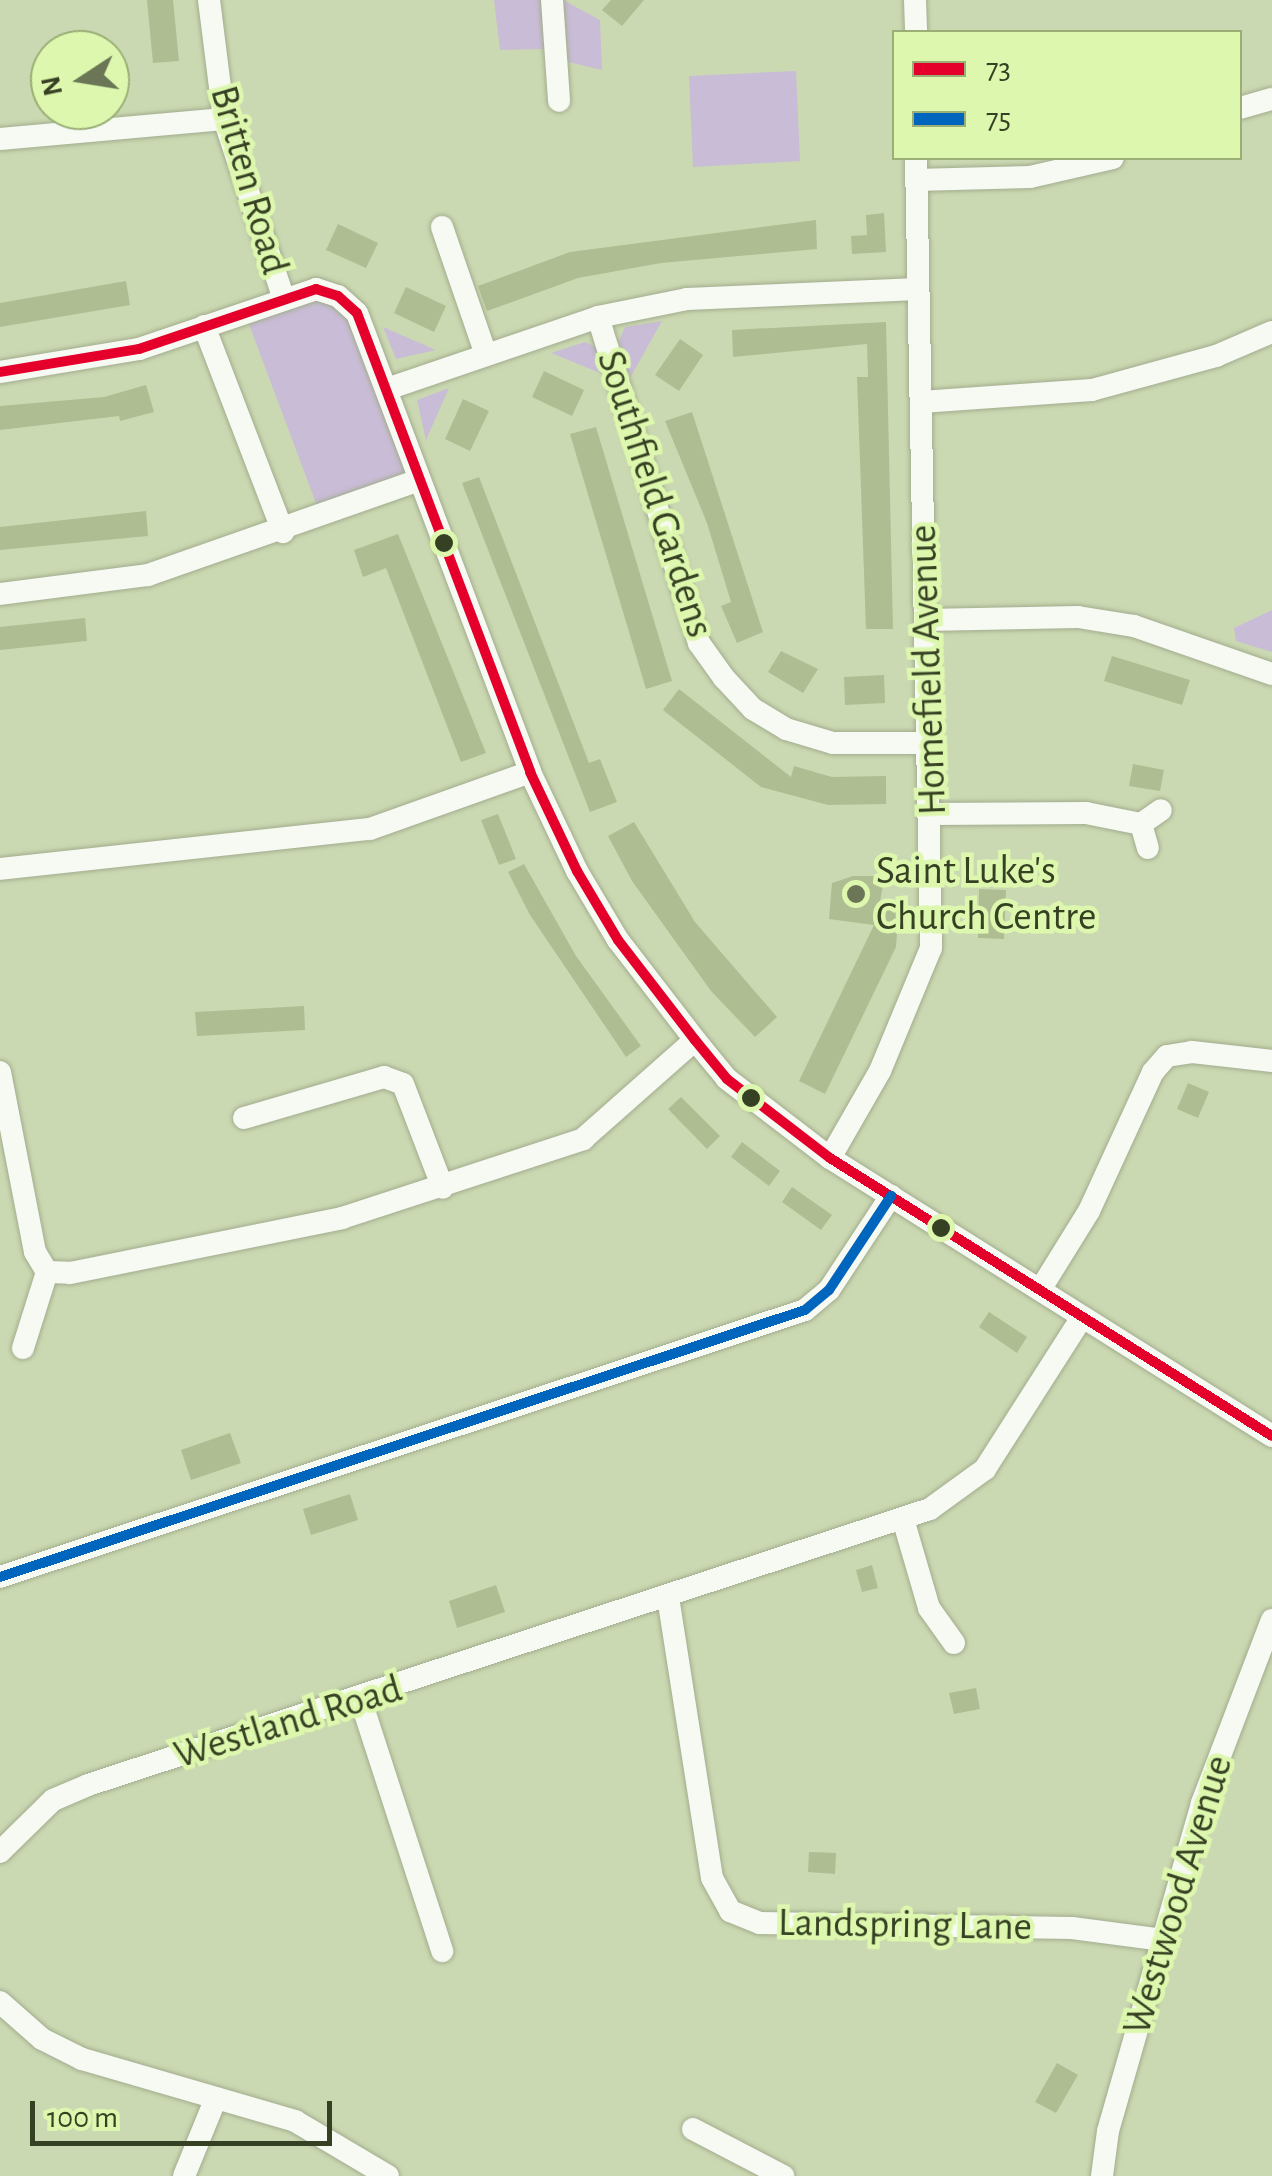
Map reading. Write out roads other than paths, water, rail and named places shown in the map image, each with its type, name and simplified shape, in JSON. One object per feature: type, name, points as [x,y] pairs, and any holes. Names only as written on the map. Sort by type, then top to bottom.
[{"type":"street","name":"Britten Road","points":[[209,0],[224,118],[284,299]]},
{"type":"street","points":[[552,0],[558,101]]},
{"type":"street","points":[[915,0],[916,30]]},
{"type":"street","points":[[1242,107],[1272,98]]},
{"type":"street","points":[[0,139],[224,118]]},
{"type":"street","points":[[916,169],[1030,176],[1104,160]]},
{"type":"street","name":"Homefield Avenue","points":[[830,1158],[880,1071],[931,948],[931,743],[916,169]]},
{"type":"street","points":[[442,227],[486,355]]},
{"type":"street","points":[[0,372],[106,358],[316,289],[338,296],[358,313],[530,772],[618,940],[695,1040],[727,1079],[830,1158],[1272,1436]]},
{"type":"street","points":[[388,389],[598,317],[687,299],[918,289]]},
{"type":"street","name":"Southfield Gardens","points":[[598,317],[700,642],[724,678],[752,709],[786,729],[833,742],[931,743]]},
{"type":"street","points":[[204,326],[283,532]]},
{"type":"street","points":[[921,402],[1092,390],[1216,356],[1272,332]]},
{"type":"street","points":[[0,594],[148,575],[283,532],[420,480]]},
{"type":"street","points":[[926,620],[1078,617],[1134,626],[1272,674]]},
{"type":"street","points":[[0,869],[370,829],[530,772]]},
{"type":"street","points":[[932,814],[1086,813],[1141,824],[1161,810]]},
{"type":"street","points":[[1141,824],[1148,848]]},
{"type":"street","points":[[47,1272],[342,1218],[444,1188],[583,1139],[695,1040]]},
{"type":"street","points":[[1040,1290],[1088,1212],[1153,1072],[1167,1056],[1192,1052],[1272,1062]]},
{"type":"street","points":[[0,1072],[35,1252],[47,1272],[22,1348]]},
{"type":"street","points":[[244,1118],[384,1077],[403,1084],[444,1188]]},
{"type":"street","points":[[0,1577],[805,1310],[829,1290],[892,1196]]},
{"type":"street","name":"Westland Road","points":[[0,1852],[53,1800],[88,1784],[361,1700],[668,1597],[808,1545],[902,1519],[959,1492],[984,1469],[1081,1319]]},
{"type":"street","points":[[902,1519],[929,1608],[954,1643]]},
{"type":"street","name":"Landspring Lane","points":[[668,1597],[712,1878],[730,1911],[760,1923],[1072,1928],[1163,1940]]},
{"type":"street","name":"Westwood Avenue","points":[[1102,2176],[1108,2131],[1202,1803],[1272,1620]]},
{"type":"street","points":[[361,1700],[442,1951]]},
{"type":"street","points":[[0,2002],[42,2039],[82,2060],[296,2121],[388,2176]]},
{"type":"street","points":[[184,2176],[216,2098]]},
{"type":"street","points":[[692,2129],[783,2176]]},
{"type":"place","name":"Saint Luke's Church Centre","points":[[856,894]]}]
